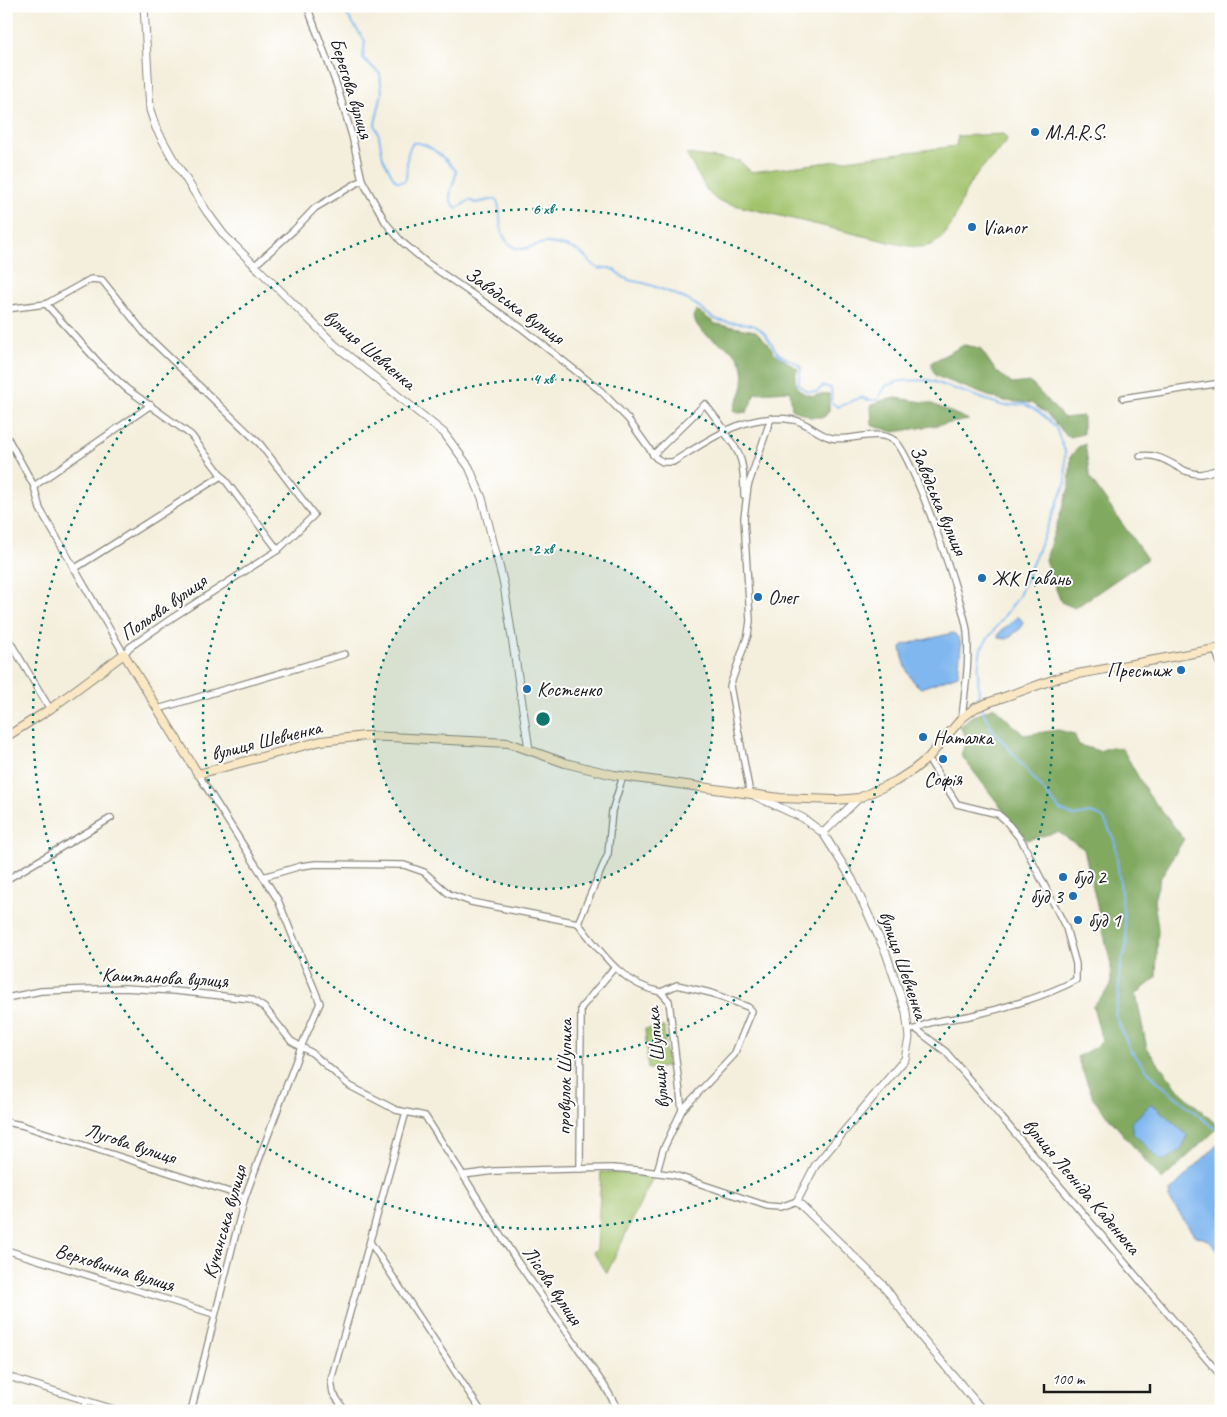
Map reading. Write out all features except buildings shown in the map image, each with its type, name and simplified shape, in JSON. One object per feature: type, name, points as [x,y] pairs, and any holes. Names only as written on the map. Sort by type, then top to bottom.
[{"type":"main road","name":"вулиця Шевченка","points":[[198,774],[321,741],[356,737],[497,741],[529,748],[574,766],[623,776],[750,794],[813,800],[859,798],[896,781],[928,758],[962,718],[975,708],[1061,677],[1218,648]]},
{"type":"main road","points":[[6,737],[50,709],[124,654],[198,774]]},
{"type":"street","name":"вулиця Шевченка","points":[[144,6],[148,92],[156,128],[207,212],[224,235],[335,345],[444,433],[469,467],[482,498],[504,585],[529,748]]},
{"type":"street","name":"Берегова вулиця","points":[[307,6],[337,86],[352,136],[362,180]]},
{"type":"street","points":[[254,266],[315,208],[362,180]]},
{"type":"street","name":"Заводська вулиця","points":[[362,180],[386,223],[401,241],[427,263],[537,340],[601,391],[628,419],[653,455],[663,462],[673,462],[730,427],[771,418],[797,420],[831,438],[884,436],[900,446],[919,487],[962,605],[968,638],[962,718]]},
{"type":"street","name":"Польова вулиця","points":[[6,436],[34,486],[40,509],[124,654],[130,646],[278,550],[313,517],[313,511],[260,444],[170,359],[126,310],[106,283],[96,279],[84,283],[46,304]]},
{"type":"street","points":[[6,309],[46,304],[100,364],[127,389],[190,435],[278,550]]},
{"type":"street","points":[[1124,398],[1221,383]]},
{"type":"street","points":[[653,455],[705,404],[739,451],[743,462],[750,620],[746,640],[730,686],[750,794]]},
{"type":"street","points":[[34,486],[151,405]]},
{"type":"street","points":[[744,518],[748,486],[771,418]]},
{"type":"street","points":[[1140,456],[1151,454],[1165,458],[1191,473],[1202,474],[1221,468]]},
{"type":"street","points":[[74,569],[221,476]]},
{"type":"street","points":[[6,635],[50,709]]},
{"type":"street","points":[[1218,648],[1221,665]]},
{"type":"street","points":[[158,710],[218,690],[345,654]]},
{"type":"street","points":[[913,1029],[925,1023],[970,1016],[1011,1004],[1076,980],[1076,964],[1066,928],[1022,842],[998,814],[957,804],[928,758]]},
{"type":"street","name":"вулиця Шевченка","points":[[198,774],[283,911],[305,968],[320,999],[319,1008],[301,1047]]},
{"type":"street","points":[[263,877],[301,866],[316,864],[404,865],[424,872],[448,894],[471,902],[578,923],[608,854],[612,811],[623,776]]},
{"type":"street","name":"вулиця Шевченка","points":[[750,794],[803,818],[823,833],[852,879],[869,911],[913,1029],[905,1059],[816,1166],[797,1201]]},
{"type":"street","name":"вулиця Шевченка","points":[[823,833],[859,798]]},
{"type":"street","points":[[6,880],[111,818]]},
{"type":"street","name":"вулиця Шупика","points":[[578,923],[614,968],[647,989],[661,992],[669,1001],[682,1110],[660,1156],[657,1172]]},
{"type":"street","name":"провулок Шупика","points":[[580,1169],[581,1008],[614,968]]},
{"type":"street","points":[[661,992],[671,986],[686,987],[711,993],[748,1007],[752,1011],[734,1055],[682,1110]]},
{"type":"street","name":"Каштанова вулиця","points":[[6,998],[41,992],[124,988],[240,997],[258,1002],[291,1041],[312,1053],[350,1086],[384,1104],[406,1112]]},
{"type":"street","points":[[1221,999],[1218,1015],[1221,1023]]},
{"type":"street","name":"вулиця Леоніда Каденюка","points":[[913,1029],[946,1052],[1221,1376]]},
{"type":"street","name":"Кучанська вулиця","points":[[191,1411],[214,1314],[246,1197],[301,1047]]},
{"type":"street","points":[[345,1411],[333,1393],[331,1380],[406,1112]]},
{"type":"street","name":"Лісова вулиця","points":[[406,1112],[425,1116],[517,1260],[604,1385],[619,1411]]},
{"type":"street","name":"Лугова вулиця","points":[[6,1122],[21,1125],[246,1197]]},
{"type":"street","points":[[463,1175],[496,1171],[580,1169],[657,1172],[674,1175],[766,1206],[780,1207],[797,1201],[884,1286],[922,1338],[983,1411]]},
{"type":"street","points":[[370,1242],[481,1411]]},
{"type":"street","name":"Верховинна вулиця","points":[[6,1250],[214,1314]]},
{"type":"street","points":[[6,1376],[120,1411]]},
{"type":"street","points":[[82,1411],[86,1401]]},
{"type":"green space","points":[[1003,134],[1007,139],[1006,143],[981,169],[968,187],[946,233],[930,245],[920,247],[893,243],[718,201],[708,192],[686,154],[740,161],[751,172],[956,146],[958,136]]},
{"type":"green space","points":[[696,310],[716,324],[756,331],[768,343],[774,353],[798,369],[795,382],[801,392],[812,395],[829,394],[829,411],[824,417],[810,417],[792,409],[790,391],[755,393],[747,412],[739,413],[734,410],[743,384],[743,369],[740,359],[699,328],[693,317]]},
{"type":"green space","points":[[964,345],[980,348],[995,370],[1012,384],[1030,382],[1064,418],[1083,416],[1083,434],[1070,437],[1066,435],[1046,413],[1031,403],[1005,401],[936,376],[932,368],[932,362]]},
{"type":"green space","points":[[896,398],[930,403],[969,420],[894,432],[872,425],[871,406],[880,401]]},
{"type":"green space","points":[[1085,444],[1090,478],[1147,559],[1075,608],[1061,602],[1045,560],[1069,488],[1071,456],[1078,447]]},
{"type":"green space","points":[[994,707],[1024,735],[1058,730],[1074,734],[1079,745],[1099,751],[1111,747],[1122,748],[1148,794],[1184,839],[1160,879],[1154,900],[1158,929],[1156,978],[1136,994],[1147,1049],[1181,1092],[1219,1127],[1162,1180],[1094,1100],[1077,1057],[1095,1047],[1102,1040],[1093,1006],[1111,986],[1111,965],[1084,849],[1058,832],[1026,840],[961,755],[967,738],[960,727],[969,718]]},
{"type":"green space","points":[[664,1027],[667,1067],[648,1069],[645,1029]]},
{"type":"green space","points":[[601,1172],[654,1175],[607,1273],[593,1252],[597,1249]]},
{"type":"water","points":[[1018,616],[1024,623],[1021,628],[1007,639],[998,638],[999,633]]},
{"type":"water","points":[[953,633],[959,638],[961,646],[958,675],[921,688],[909,675],[901,648],[903,645]]},
{"type":"water","points":[[1150,1105],[1156,1107],[1187,1135],[1181,1148],[1173,1156],[1164,1160],[1160,1160],[1133,1133],[1131,1123]]},
{"type":"water","points":[[1221,1141],[1221,1254],[1208,1240],[1194,1235],[1169,1198],[1170,1191]]},
{"type":"waterway","points":[[341,6],[365,41],[363,58],[380,74],[382,93],[375,124],[383,158],[393,177],[398,182],[405,181],[408,152],[413,143],[419,143],[431,148],[456,171],[450,195],[453,204],[457,208],[470,200],[475,203],[496,199],[503,235],[511,246],[521,249],[548,243],[571,248],[581,253],[599,269],[613,269],[624,278],[676,295],[696,305],[715,319],[755,326],[765,334],[780,355],[799,365],[801,368],[798,384],[806,391],[817,392],[823,386],[831,388],[832,403],[838,407],[861,397],[868,400],[877,400],[886,386],[900,381],[929,380],[1004,406],[1024,404],[1039,412],[1055,426],[1065,451],[1066,482],[1019,596],[981,648],[978,669],[979,703]]},
{"type":"waterway","points":[[981,707],[990,726],[1060,810],[1074,816],[1091,813],[1104,819],[1115,842],[1127,944],[1120,967],[1115,1014],[1130,1050],[1158,1082],[1215,1129]]},
{"type":"place","name":"M.A.R.S.","points":[[1035,132]]},
{"type":"place","name":"Vianor","points":[[972,227]]},
{"type":"place","name":"ЖК Гавань","points":[[982,578]]},
{"type":"place","name":"Олег","points":[[758,597]]},
{"type":"place","name":"Престиж","points":[[1181,670]]},
{"type":"place","name":"Костенко","points":[[527,689]]},
{"type":"place","name":"Наталка","points":[[923,737]]},
{"type":"place","name":"Софія","points":[[943,759]]},
{"type":"place","name":"буд 2","points":[[1063,877]]},
{"type":"place","name":"буд 3","points":[[1073,896]]},
{"type":"place","name":"буд 1","points":[[1078,920]]}]
